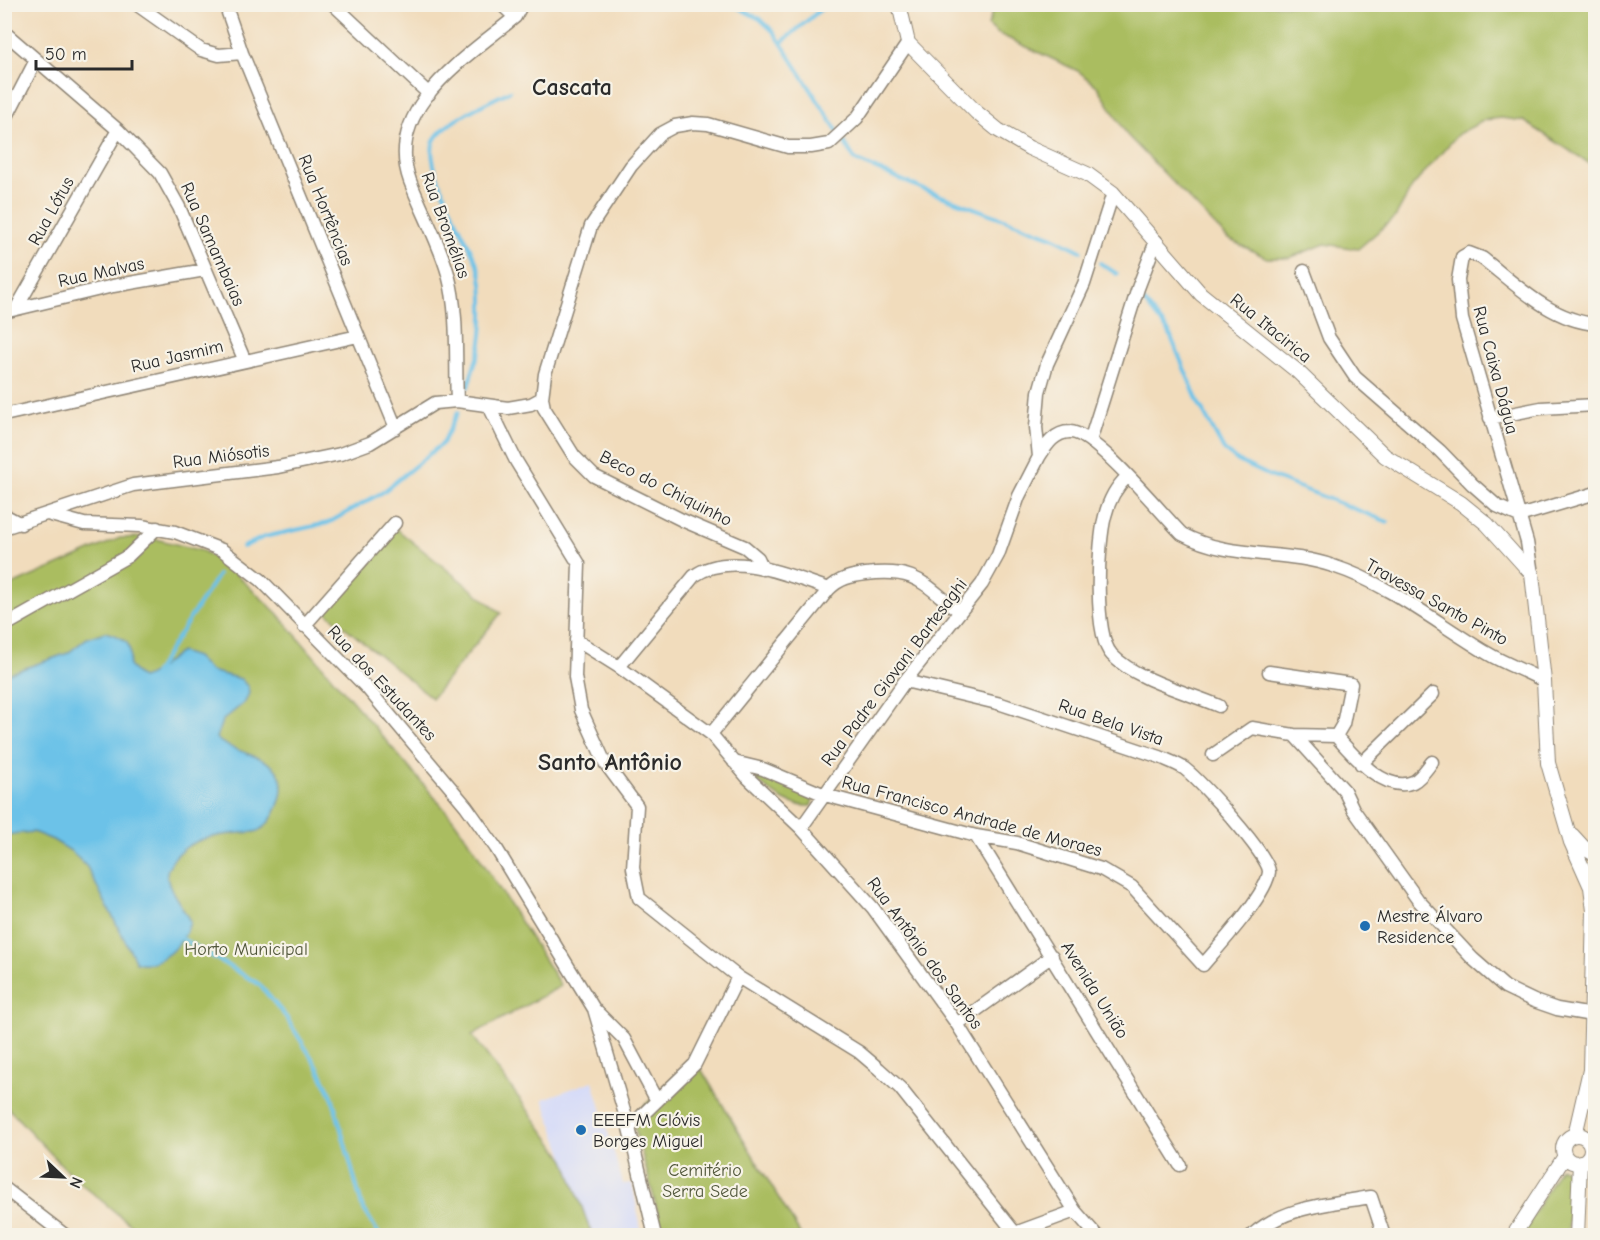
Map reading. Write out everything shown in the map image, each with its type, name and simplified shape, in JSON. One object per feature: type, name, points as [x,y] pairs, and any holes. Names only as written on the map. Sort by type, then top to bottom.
[{"type":"street","points":[[136,4],[201,50],[219,55],[242,53]]},
{"type":"street","name":"Rua Hortências","points":[[225,4],[242,53],[396,428]]},
{"type":"street","points":[[333,4],[429,94]]},
{"type":"street","points":[[501,4],[514,17]]},
{"type":"street","name":"Rua Bromélias","points":[[457,401],[451,286],[438,247],[410,180],[405,158],[408,125],[429,94],[514,17],[522,4]]},
{"type":"street","points":[[396,428],[435,403],[457,401],[490,408],[523,406],[542,398],[545,374],[591,226],[631,166],[660,134],[675,126],[693,123],[708,124],[788,147],[829,144],[857,118],[908,43],[899,4]]},
{"type":"street","name":"Rua Samambaias","points":[[4,32],[118,130],[160,173],[170,189],[244,359]]},
{"type":"street","name":"Rua Itacirica","points":[[908,43],[976,112],[998,130],[1029,148],[1087,174],[1113,193],[1201,294],[1297,372],[1385,456],[1461,503],[1487,525],[1532,574]]},
{"type":"street","points":[[4,122],[36,60]]},
{"type":"street","name":"Rua Lótus","points":[[10,311],[118,130]]},
{"type":"street","points":[[1039,457],[1036,428],[1039,392],[1044,373],[1084,285],[1113,193]]},
{"type":"street","points":[[1090,441],[1138,288],[1156,241]]},
{"type":"street","name":"Rua Caixa Dágua","points":[[1532,574],[1513,515],[1458,299],[1459,264],[1462,257],[1469,253],[1482,258],[1556,313],[1581,323],[1596,324]]},
{"type":"street","name":"Rua Malvas","points":[[10,311],[113,286],[205,270]]},
{"type":"street","points":[[1304,271],[1329,338],[1355,377],[1440,451],[1472,484],[1513,515],[1596,493]]},
{"type":"street","name":"Rua Jasmim","points":[[4,415],[244,359],[358,336]]},
{"type":"street","name":"Beco do Chiquinho","points":[[542,398],[544,408],[574,456],[594,476],[682,520],[745,547],[758,558],[763,569]]},
{"type":"street","points":[[1490,418],[1541,408],[1596,405]]},
{"type":"street","points":[[490,408],[521,469],[579,564],[575,676],[581,710],[605,763],[637,806],[633,868],[639,898],[738,976],[859,1052],[900,1088],[1014,1234],[1075,1211]]},
{"type":"street","name":"Rua Miósotis","points":[[4,528],[132,486],[278,467],[339,454],[396,428]]},
{"type":"street","name":"Travessa Santo Pinto","points":[[1039,457],[1059,434],[1075,432],[1090,441],[1182,534],[1198,543],[1222,551],[1315,561],[1334,566],[1429,614],[1489,654],[1544,681]]},
{"type":"street","name":"Rua Padre Giovani Bartesaghi","points":[[801,828],[905,681],[960,612],[993,564],[1006,537],[1019,496],[1039,457]]},
{"type":"street","points":[[1127,477],[1115,490],[1105,515],[1101,538],[1100,617],[1105,642],[1110,653],[1137,672],[1219,706]]},
{"type":"street","name":"Rua dos Estudantes","points":[[47,514],[84,524],[157,528],[196,538],[222,550],[261,580],[367,688],[466,806],[496,848],[594,1009],[624,1039],[657,1101]]},
{"type":"street","points":[[4,515],[21,524]]},
{"type":"street","points":[[304,626],[395,523]]},
{"type":"street","points":[[4,626],[128,556],[157,528]]},
{"type":"street","points":[[620,667],[687,584],[704,568],[732,564],[763,569],[829,589]]},
{"type":"street","points":[[711,734],[836,582],[854,575],[903,573],[914,577],[960,612]]},
{"type":"street","points":[[1532,574],[1544,681],[1548,763],[1568,831],[1591,887],[1595,908],[1590,1070],[1575,1135]]},
{"type":"street","name":"Rua Antônio dos Santos","points":[[576,640],[620,667],[711,734],[734,762],[801,828],[873,908],[957,1024],[1075,1211],[1097,1236]]},
{"type":"street","points":[[1269,672],[1351,684],[1343,724],[1336,736]]},
{"type":"street","name":"Rua Bela Vista","points":[[905,681],[1001,704],[1160,757],[1182,767],[1227,813],[1267,861],[1269,871],[1261,891],[1203,965]]},
{"type":"street","points":[[1361,764],[1433,694]]},
{"type":"street","points":[[1213,755],[1252,728],[1294,735],[1336,736],[1361,764],[1382,779],[1404,783],[1416,780],[1432,762]]},
{"type":"street","points":[[1294,735],[1344,790],[1353,808],[1418,900],[1473,959],[1505,987],[1534,1001],[1557,1009],[1592,1015]]},
{"type":"street","name":"Rua Francisco Andrade de Moraes","points":[[734,762],[763,769],[825,795],[976,836],[1017,843],[1101,869],[1132,887],[1203,965]]},
{"type":"street","points":[[1568,831],[1583,848],[1596,855]]},
{"type":"street","name":"Avenida União","points":[[976,836],[1180,1165]]},
{"type":"street","points":[[957,1024],[1052,956]]},
{"type":"street","points":[[629,1128],[695,1064],[738,976]]},
{"type":"street","name":"Rua dos Estudantes","points":[[594,1009],[629,1128],[655,1236]]},
{"type":"street","points":[[1575,1135],[1592,1137],[1590,1154],[1580,1162],[1575,1163],[1565,1156],[1563,1148],[1567,1139],[1575,1135]]},
{"type":"street","points":[[1513,1236],[1565,1156]]},
{"type":"street","points":[[1577,1236],[1580,1162]]},
{"type":"street","points":[[4,1188],[66,1236]]},
{"type":"street","points":[[1251,1236],[1272,1220],[1304,1208],[1371,1197],[1384,1236]]},
{"type":"shaded area","name":"EEEFM Clóvis Borges Miguel","points":[[593,1081],[623,1184],[632,1183],[642,1235],[592,1235],[543,1099]]},
{"type":"green space","points":[[995,5],[1595,5],[1595,167],[1524,121],[1501,118],[1485,120],[1458,134],[1412,187],[1396,216],[1358,249],[1325,244],[1289,258],[1267,258],[1228,239],[1127,135],[1098,87],[1078,71],[997,33],[988,25]]},
{"type":"green space","points":[[394,527],[501,613],[432,698],[326,612]]},
{"type":"green space","name":"Horto Municipal","points":[[148,537],[203,551],[227,566],[277,613],[453,819],[473,847],[561,986],[472,1035],[565,1160],[592,1235],[143,1235],[72,1176],[5,1105],[5,588],[120,538]]},
{"type":"green space","points":[[755,769],[814,796],[811,806],[794,804],[779,798],[753,777]]},
{"type":"green space","name":"Cemitério Serra Sede","points":[[695,1059],[801,1235],[664,1235],[632,1117]]},
{"type":"green space","points":[[1560,1167],[1572,1174],[1568,1235],[1522,1236]]},
{"type":"water","points":[[105,632],[127,643],[130,652],[129,666],[141,678],[153,673],[181,652],[196,657],[210,671],[241,679],[248,687],[249,693],[245,702],[222,721],[216,738],[267,762],[274,767],[281,781],[282,789],[278,806],[264,827],[256,832],[205,838],[190,845],[173,859],[169,865],[167,878],[190,922],[177,946],[154,962],[136,962],[87,867],[71,851],[33,832],[5,835],[5,675],[68,653],[87,638]]},
{"type":"waterway","points":[[731,4],[760,19],[774,32],[838,132]]},
{"type":"waterway","points":[[781,43],[827,4]]},
{"type":"waterway","points":[[468,387],[482,334],[481,277],[441,186],[432,153],[434,141],[439,134],[457,119],[510,91]]},
{"type":"waterway","points":[[842,138],[855,160],[925,190],[1053,237],[1081,251]]},
{"type":"waterway","points":[[1100,263],[1117,274]]},
{"type":"waterway","points":[[1141,298],[1169,332],[1198,402],[1224,450],[1238,461],[1270,476],[1388,522]]},
{"type":"waterway","points":[[243,547],[264,537],[328,523],[383,492],[443,443],[458,412]]},
{"type":"waterway","points":[[152,677],[218,575]]},
{"type":"waterway","points":[[181,938],[259,984],[286,1017],[317,1066],[332,1096],[362,1206],[380,1236]]},
{"type":"place","name":"Mestre Álvaro Residence","points":[[1365,926]]},
{"type":"place","name":"EEEFM Clóvis Borges Miguel","points":[[581,1130]]},
{"type":"district","name":"Cascata","points":[[572,87]]},
{"type":"district","name":"Santo Antônio","points":[[610,762]]}]
